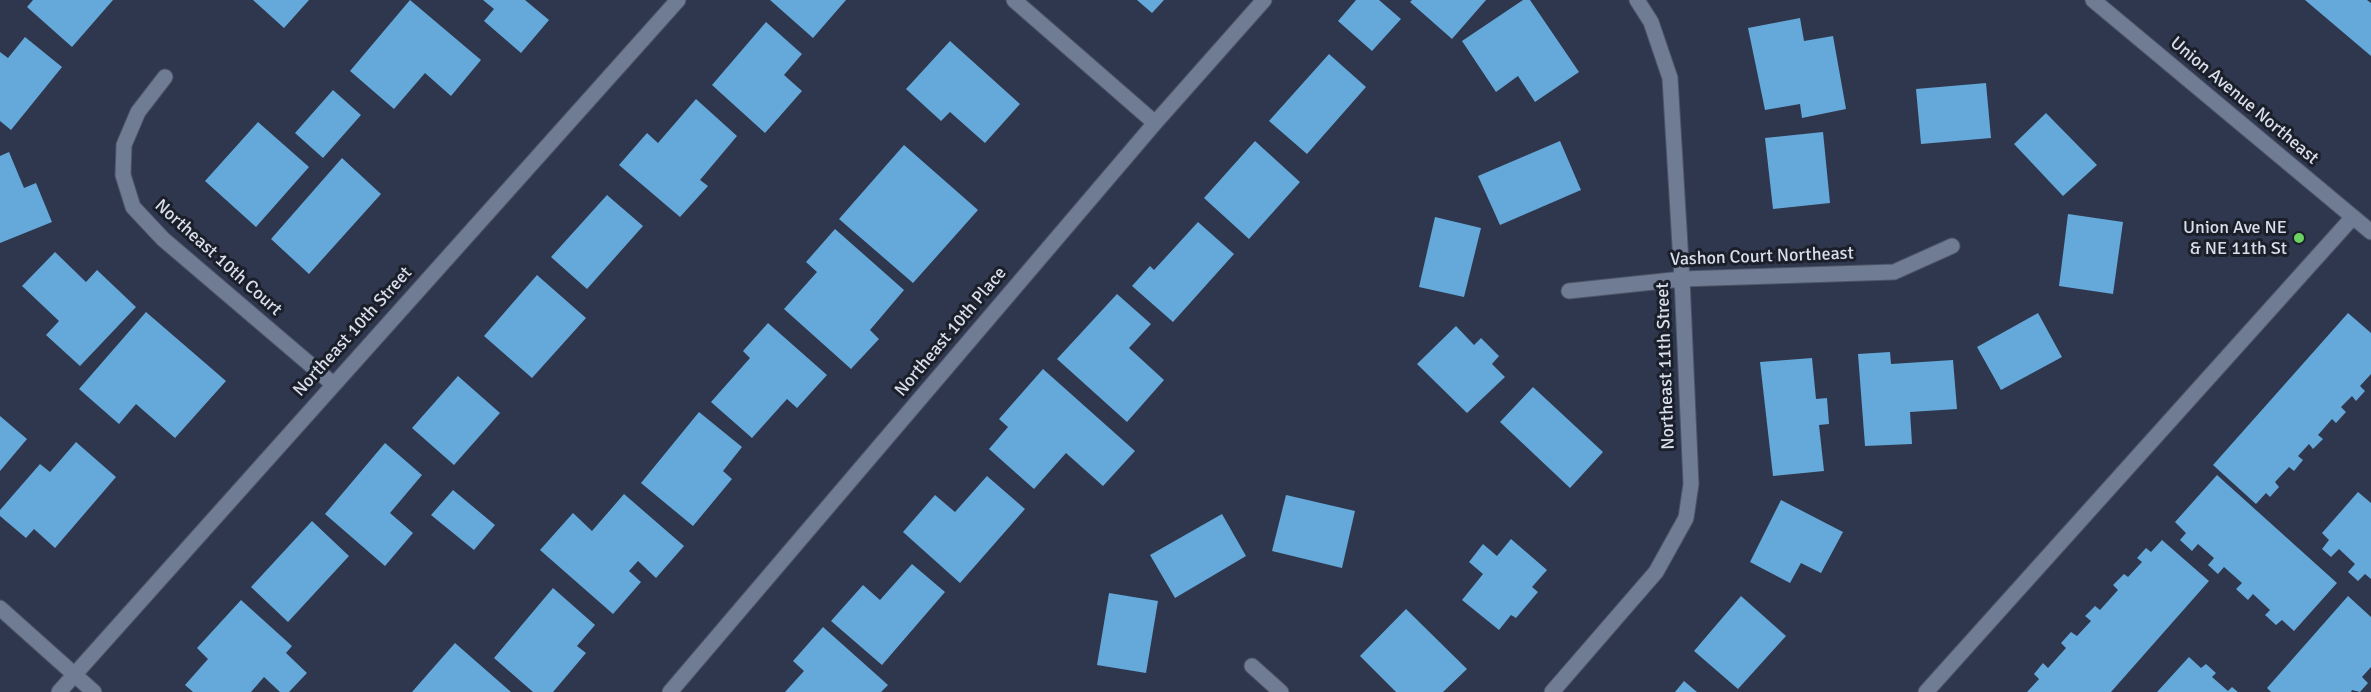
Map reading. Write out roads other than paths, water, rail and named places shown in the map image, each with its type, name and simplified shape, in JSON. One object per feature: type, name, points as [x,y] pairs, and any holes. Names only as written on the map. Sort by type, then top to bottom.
[{"type":"street","name":"Northeast 10th Street","points":[[59,692],[678,0]]},
{"type":"street","points":[[1014,0],[1155,123]]},
{"type":"street","name":"Northeast 10th Place","points":[[670,692],[1155,123],[1264,0]]},
{"type":"street","name":"Northeast 11th Street","points":[[1552,692],[1656,572],[1686,518],[1690,484],[1682,279],[1670,78],[1651,22],[1637,0]]},
{"type":"street","name":"Union Avenue Northeast","points":[[2092,0],[2371,232]]},
{"type":"street","name":"Northeast 10th Court","points":[[165,77],[138,112],[124,145],[123,175],[133,207],[164,239],[333,384]]},
{"type":"street","points":[[1926,692],[2353,217]]},
{"type":"street","name":"Vashon Court Northeast","points":[[1569,291],[1682,279],[1894,272],[1952,246]]},
{"type":"street","points":[[0,608],[94,692]]},
{"type":"street","points":[[1252,666],[1281,692]]},
{"type":"place","name":"Union Ave NE & NE 11th St","points":[[2299,238]]}]
